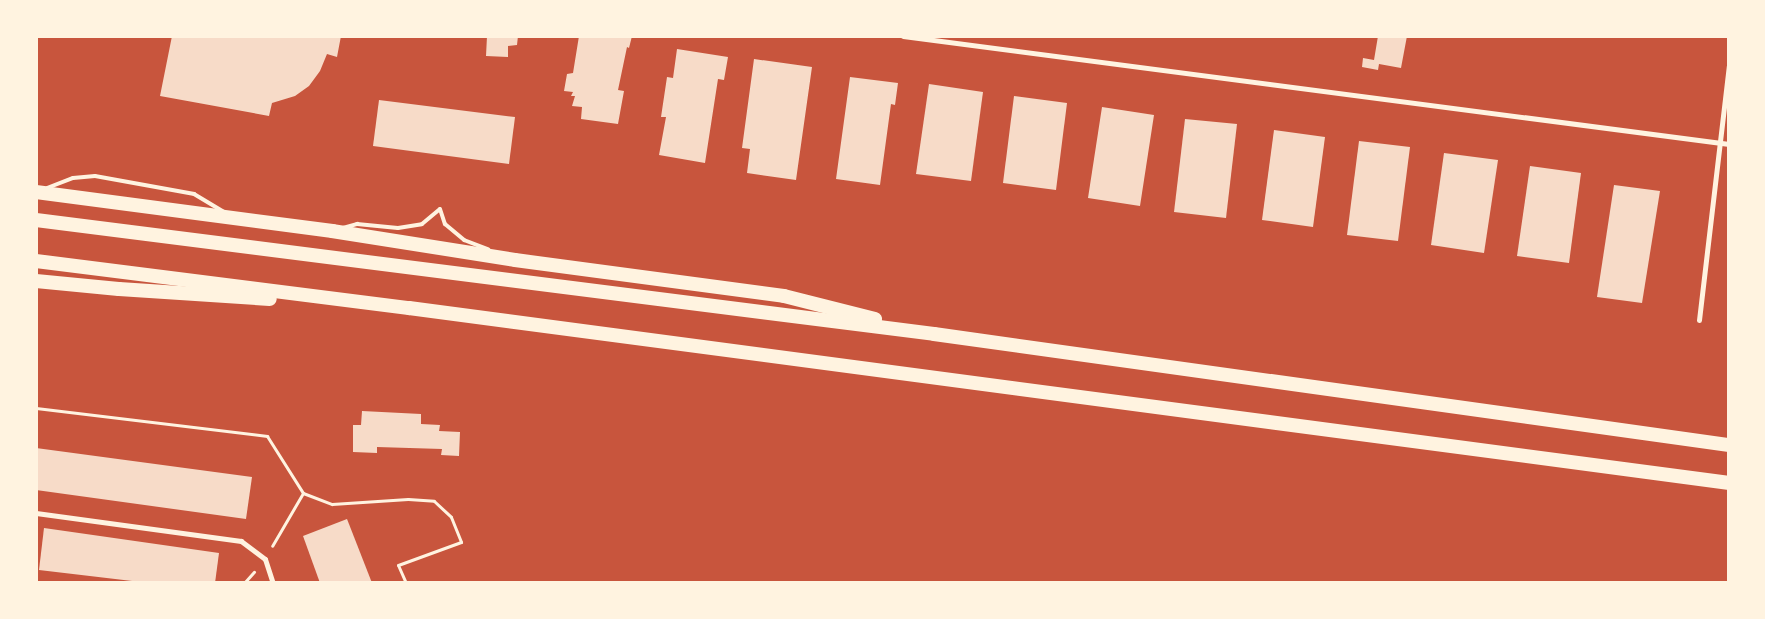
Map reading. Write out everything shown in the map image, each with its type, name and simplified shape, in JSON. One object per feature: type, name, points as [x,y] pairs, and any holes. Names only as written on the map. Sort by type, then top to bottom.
[{"type":"highway","points":[[36,192],[332,231],[516,260],[784,296],[934,334]]},
{"type":"highway","points":[[36,220],[934,334],[1729,444]]},
{"type":"highway","points":[[36,261],[408,308],[1729,483]]},
{"type":"highway","points":[[36,281],[119,289],[408,308]]},
{"type":"street","points":[[903,36],[1729,144]]},
{"type":"street","points":[[1699,320],[1718,142],[1729,66]]},
{"type":"street","points":[[36,512],[242,542],[265,558],[273,583]]},
{"type":"lane","points":[[36,192],[72,178],[95,176],[194,194],[235,218]]},
{"type":"lane","points":[[332,231],[358,224],[398,228],[422,224],[440,208],[444,224],[464,240],[516,260]]},
{"type":"path","points":[[36,408],[267,436],[303,493],[332,504],[408,499],[434,501],[451,517],[461,542],[398,565],[406,583]]},
{"type":"path","points":[[244,583],[265,558],[303,493]]},
{"type":"building","points":[[172,36],[341,36],[337,57],[327,54],[320,71],[309,86],[295,96],[272,103],[269,116],[160,96]]},
{"type":"building","points":[[487,36],[518,36],[517,45],[508,46],[508,57],[486,56]]},
{"type":"building","points":[[579,36],[632,36],[629,48],[627,47],[618,90],[624,91],[618,124],[581,119],[582,107],[572,106],[575,96],[571,96],[573,92],[564,91],[567,74],[573,73]]},
{"type":"building","points":[[1378,36],[1407,36],[1401,68],[1379,64],[1378,70],[1362,67],[1363,58],[1374,60]]},
{"type":"building","points":[[677,49],[728,57],[724,80],[718,79],[705,163],[659,155],[666,117],[661,117],[667,77],[673,78]]},
{"type":"building","points":[[754,59],[812,67],[796,180],[747,173],[750,149],[742,148]]},
{"type":"building","points":[[850,77],[898,83],[895,105],[891,104],[880,185],[836,179]]},
{"type":"building","points":[[929,84],[983,92],[971,181],[916,174]]},
{"type":"building","points":[[1014,96],[1067,103],[1056,190],[1003,183]]},
{"type":"building","points":[[379,100],[515,117],[509,164],[373,146]]},
{"type":"building","points":[[1102,107],[1154,115],[1140,206],[1088,198]]},
{"type":"building","points":[[1185,119],[1237,124],[1226,218],[1174,212]]},
{"type":"building","points":[[1274,130],[1325,137],[1313,227],[1262,220]]},
{"type":"building","points":[[1359,141],[1410,147],[1398,241],[1347,235]]},
{"type":"building","points":[[1444,153],[1498,160],[1484,253],[1431,245]]},
{"type":"building","points":[[1530,166],[1581,173],[1569,263],[1517,256]]},
{"type":"building","points":[[1614,185],[1660,191],[1642,303],[1597,297]]},
{"type":"building","points":[[362,411],[421,414],[421,424],[440,425],[439,431],[460,432],[459,456],[441,455],[442,449],[377,447],[377,453],[353,452],[353,425],[361,425]]},
{"type":"building","points":[[36,448],[252,477],[246,519],[36,490]]},
{"type":"building","points":[[347,519],[372,583],[320,583],[303,536]]},
{"type":"building","points":[[44,528],[219,553],[215,583],[149,583],[39,570]]}]
